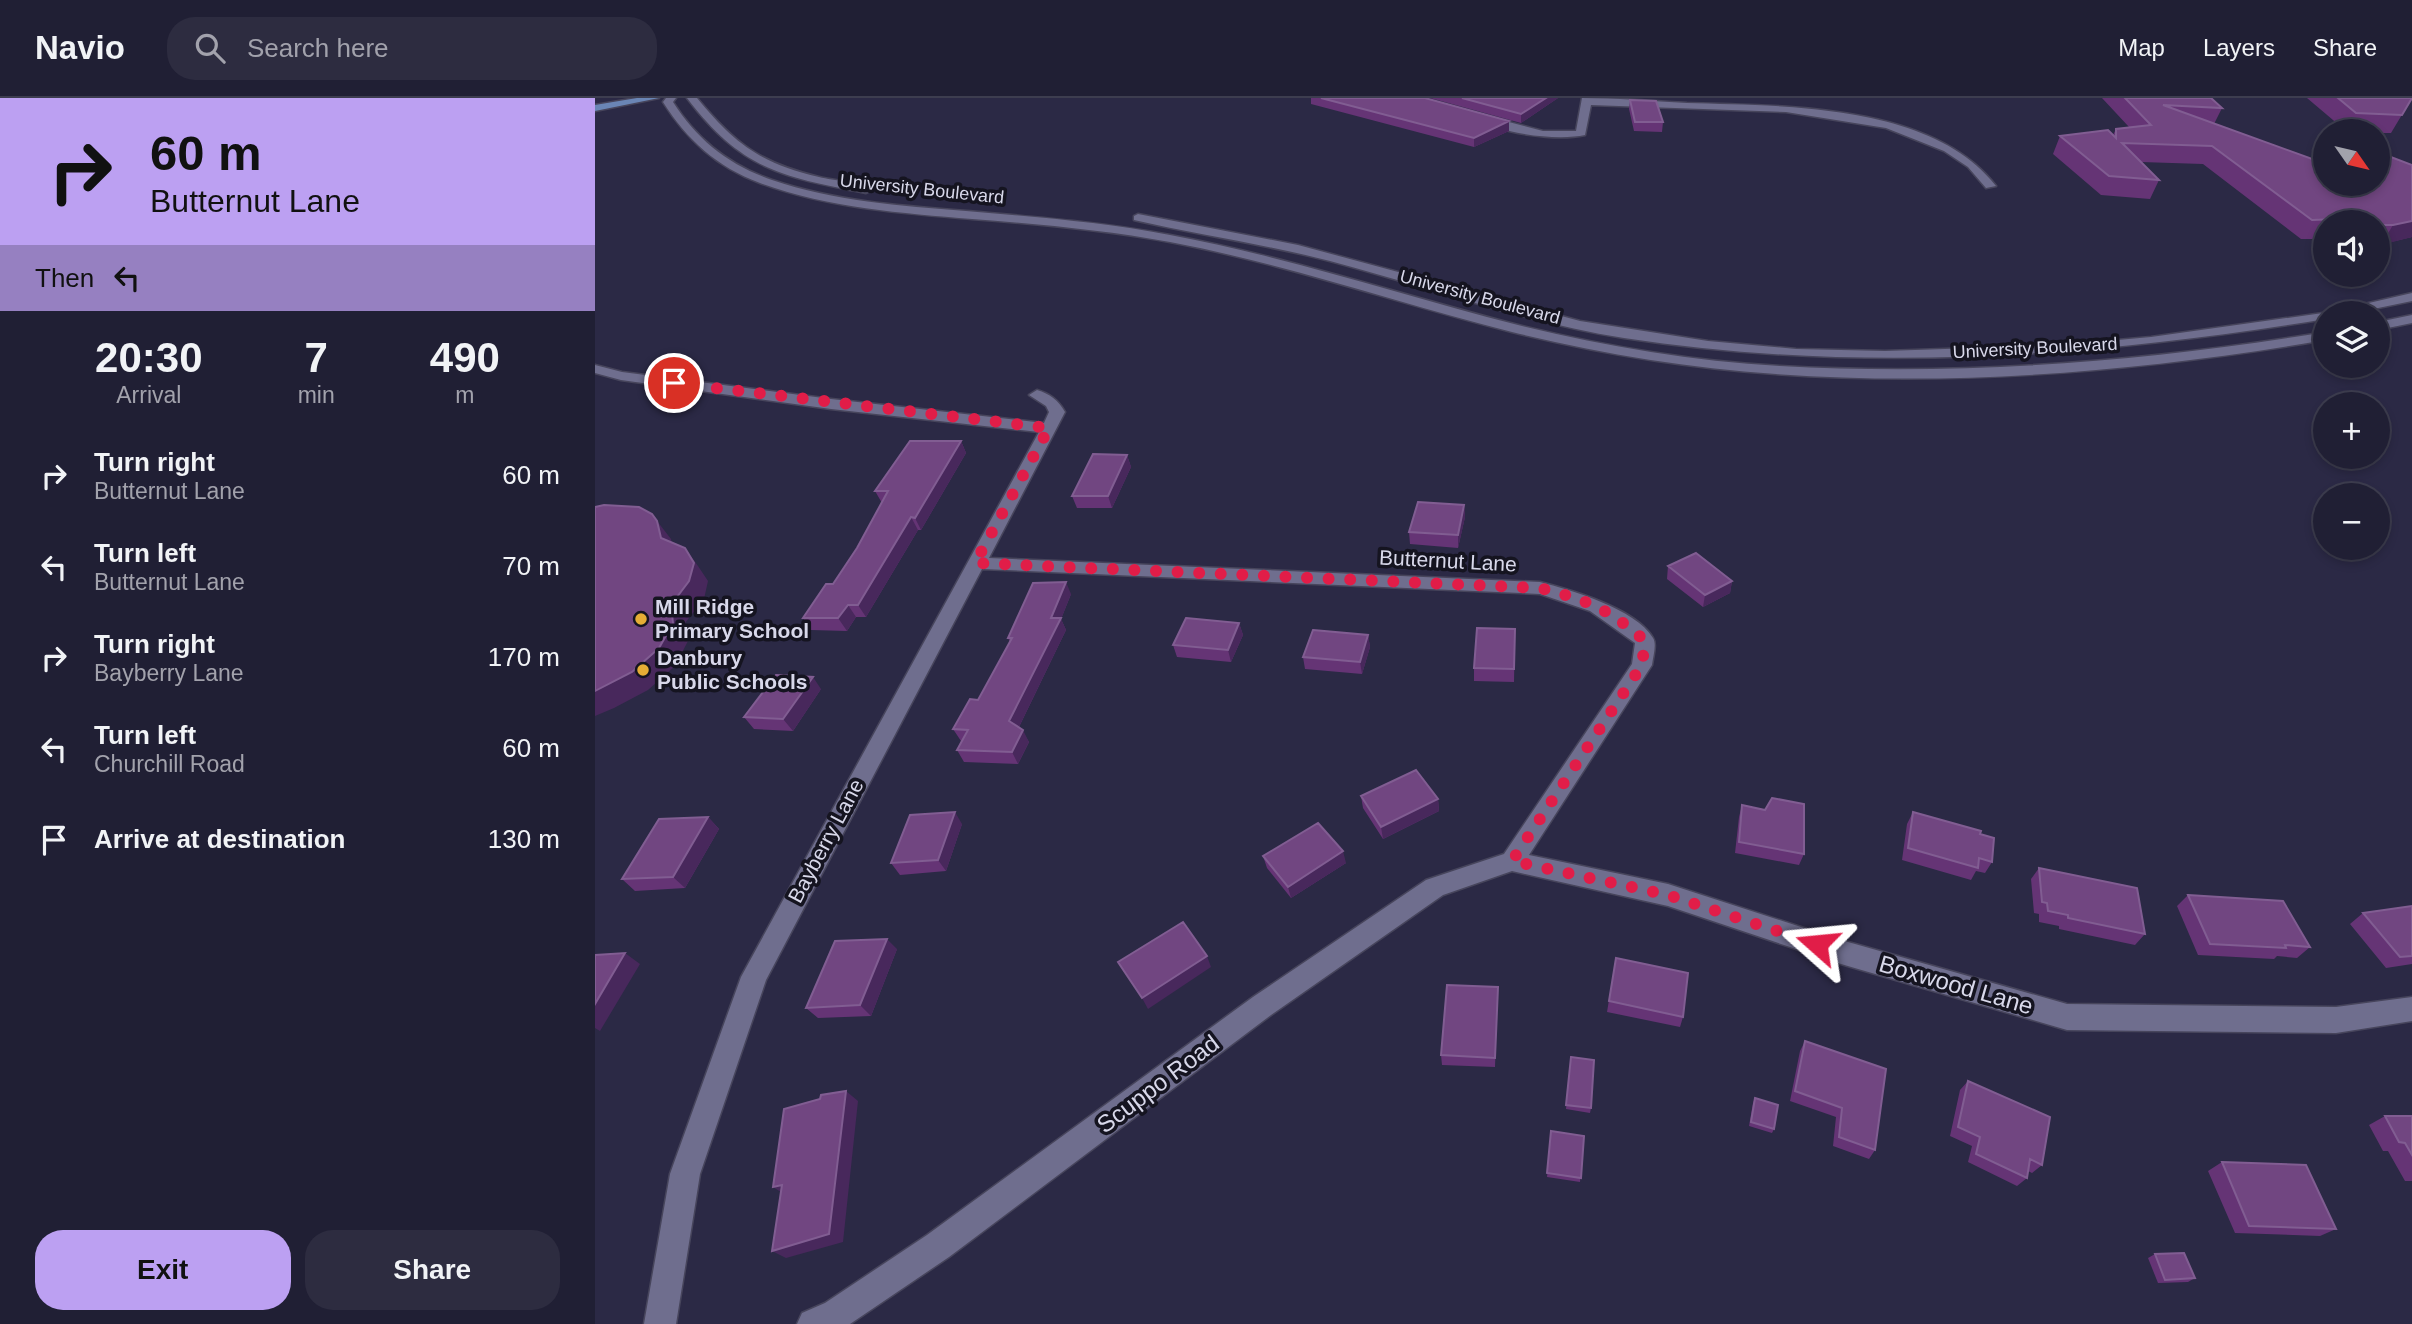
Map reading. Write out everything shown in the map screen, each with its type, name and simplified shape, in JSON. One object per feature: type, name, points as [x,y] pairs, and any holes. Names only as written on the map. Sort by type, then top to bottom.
[{"type":"main road","points":[[595,108],[654,98]]},
{"type":"street","name":"University Boulevard","points":[[671,98],[669,102],[679,120],[707,152],[741,172],[786,188],[886,208],[1076,225],[1184,241],[1281,262],[1515,328],[1663,358],[1775,370],[1953,373],[2136,362],[2313,339]]},
{"type":"street","name":"University Boulevard","points":[[692,98],[724,135],[749,154],[789,171],[839,185],[905,196],[1091,213],[1201,229],[1300,250],[1530,313],[1670,340],[1831,354],[1975,353],[2171,338],[2313,317]]},
{"type":"street","points":[[1475,116],[1552,137],[1581,133],[1587,100],[1786,109],[1888,125],[1948,149],[1972,165],[1990,186]]},
{"type":"street","points":[[2390,302],[2412,297]]},
{"type":"street","points":[[2390,324],[2412,319]]},
{"type":"street","points":[[595,369],[621,376],[831,404],[1049,428],[1057,412],[1052,403],[1037,395]]},
{"type":"street","name":"Bayberry Lane","points":[[660,1324],[685,1174],[754,977],[1049,428]]},
{"type":"street","name":"Butternut Lane","points":[[975,563],[1540,588],[1586,600],[1624,622],[1645,641],[1642,665],[1512,861]]},
{"type":"street","name":"Boxwood Lane","points":[[1512,861],[1668,895],[1841,952],[2067,1017],[2336,1020],[2412,1009]]},
{"type":"street","name":"Scuppo Road","points":[[813,1324],[837,1314],[938,1245],[1069,1152],[1262,1006],[1435,887],[1512,861]]},
{"type":"building","points":[[1321,98],[1425,98],[1509,121],[1474,138]]},
{"type":"building","points":[[1462,98],[1546,98],[1521,114]]},
{"type":"building","points":[[2125,98],[2211,98],[2222,108],[2163,105],[2313,159],[2313,196],[2391,196],[2391,157],[2412,165],[2412,221],[2390,225],[2390,210],[2313,210],[2312,220],[2212,146],[2122,143],[2159,180],[2109,176],[2060,136],[2108,130],[2116,138],[2116,129],[2151,125]]},
{"type":"building","points":[[2338,98],[2412,98],[2402,115],[2356,113]]},
{"type":"building","points":[[1630,100],[1656,101],[1663,122],[1635,122]]},
{"type":"building","points":[[910,441],[961,441],[858,605],[848,605],[838,618],[803,618],[826,584],[833,584],[857,548],[888,491],[875,491]]},
{"type":"building","points":[[1093,454],[1127,455],[1108,496],[1072,496]]},
{"type":"building","points":[[1418,502],[1464,505],[1458,535],[1409,532]]},
{"type":"building","name":"Mill Ridge Primary School","points":[[595,507],[639,507],[652,514],[657,521],[661,538],[685,548],[694,563],[689,581],[671,605],[673,623],[659,648],[632,672],[595,691]]},
{"type":"building","points":[[1696,553],[1732,581],[1705,595],[1668,566]]},
{"type":"building","points":[[1066,582],[1051,618],[1061,618],[1009,721],[1023,730],[1012,752],[957,750],[968,730],[953,729],[970,699],[978,700],[1012,638],[1008,638],[1033,583]]},
{"type":"building","points":[[1186,618],[1239,623],[1228,650],[1173,645]]},
{"type":"building","points":[[1477,628],[1515,629],[1514,669],[1474,668]]},
{"type":"building","points":[[1313,630],[1368,635],[1360,662],[1303,657]]},
{"type":"building","points":[[776,675],[813,677],[783,719],[744,717]]},
{"type":"building","points":[[1416,770],[1438,799],[1381,827],[1361,796]]},
{"type":"building","points":[[1772,798],[1804,804],[1804,854],[1739,842],[1742,805],[1765,810]]},
{"type":"building","points":[[955,812],[938,860],[891,863],[910,815]]},
{"type":"building","points":[[1913,812],[1981,831],[1980,834],[1994,838],[1992,862],[1979,858],[1978,868],[1908,848]]},
{"type":"building","points":[[708,817],[673,877],[622,879],[659,819]]},
{"type":"building","points":[[1318,823],[1343,851],[1288,887],[1263,856]]},
{"type":"building","points":[[2039,868],[2137,888],[2145,934],[2068,918],[2068,915],[2048,911],[2047,903],[2042,902]]},
{"type":"building","points":[[2188,895],[2283,901],[2310,947],[2210,944]]},
{"type":"building","points":[[2412,906],[2412,956],[2400,957],[2363,913]]},
{"type":"building","points":[[1183,922],[1207,956],[1142,998],[1118,962]]},
{"type":"building","points":[[887,939],[860,1005],[806,1008],[835,941]]},
{"type":"building","points":[[625,953],[595,1004],[595,955]]},
{"type":"building","points":[[1616,958],[1688,973],[1683,1017],[1609,1001]]},
{"type":"building","points":[[1447,985],[1498,987],[1495,1058],[1441,1055]]},
{"type":"building","points":[[1805,1041],[1886,1069],[1875,1150],[1839,1137],[1842,1108],[1795,1091]]},
{"type":"building","points":[[1571,1057],[1594,1060],[1591,1108],[1566,1105]]},
{"type":"building","points":[[1968,1081],[2050,1117],[2042,1165],[2030,1159],[2027,1178],[1976,1154],[1980,1137],[1958,1127]]},
{"type":"building","points":[[846,1091],[829,1234],[772,1251],[782,1185],[773,1187],[784,1109],[820,1099],[821,1095]]},
{"type":"building","points":[[1755,1098],[1778,1105],[1774,1129],[1751,1122]]},
{"type":"building","points":[[2385,1116],[2412,1116],[2412,1155],[2405,1143],[2399,1142]]},
{"type":"building","points":[[1551,1131],[1584,1136],[1581,1178],[1547,1173]]},
{"type":"building","points":[[2222,1162],[2306,1165],[2336,1229],[2249,1226]]},
{"type":"building","points":[[2184,1253],[2195,1278],[2165,1280],[2155,1254]]},
{"type":"place","name":"Mill Ridge Primary School","points":[[641,619]]},
{"type":"place","name":"Danbury Public Schools","points":[[643,670]]},
{"type":"route","points":[[674,383],[831,404],[1049,428],[975,563],[1540,588],[1586,600],[1624,622],[1645,641],[1642,665],[1512,861],[1668,895],[1817,944]]}]
